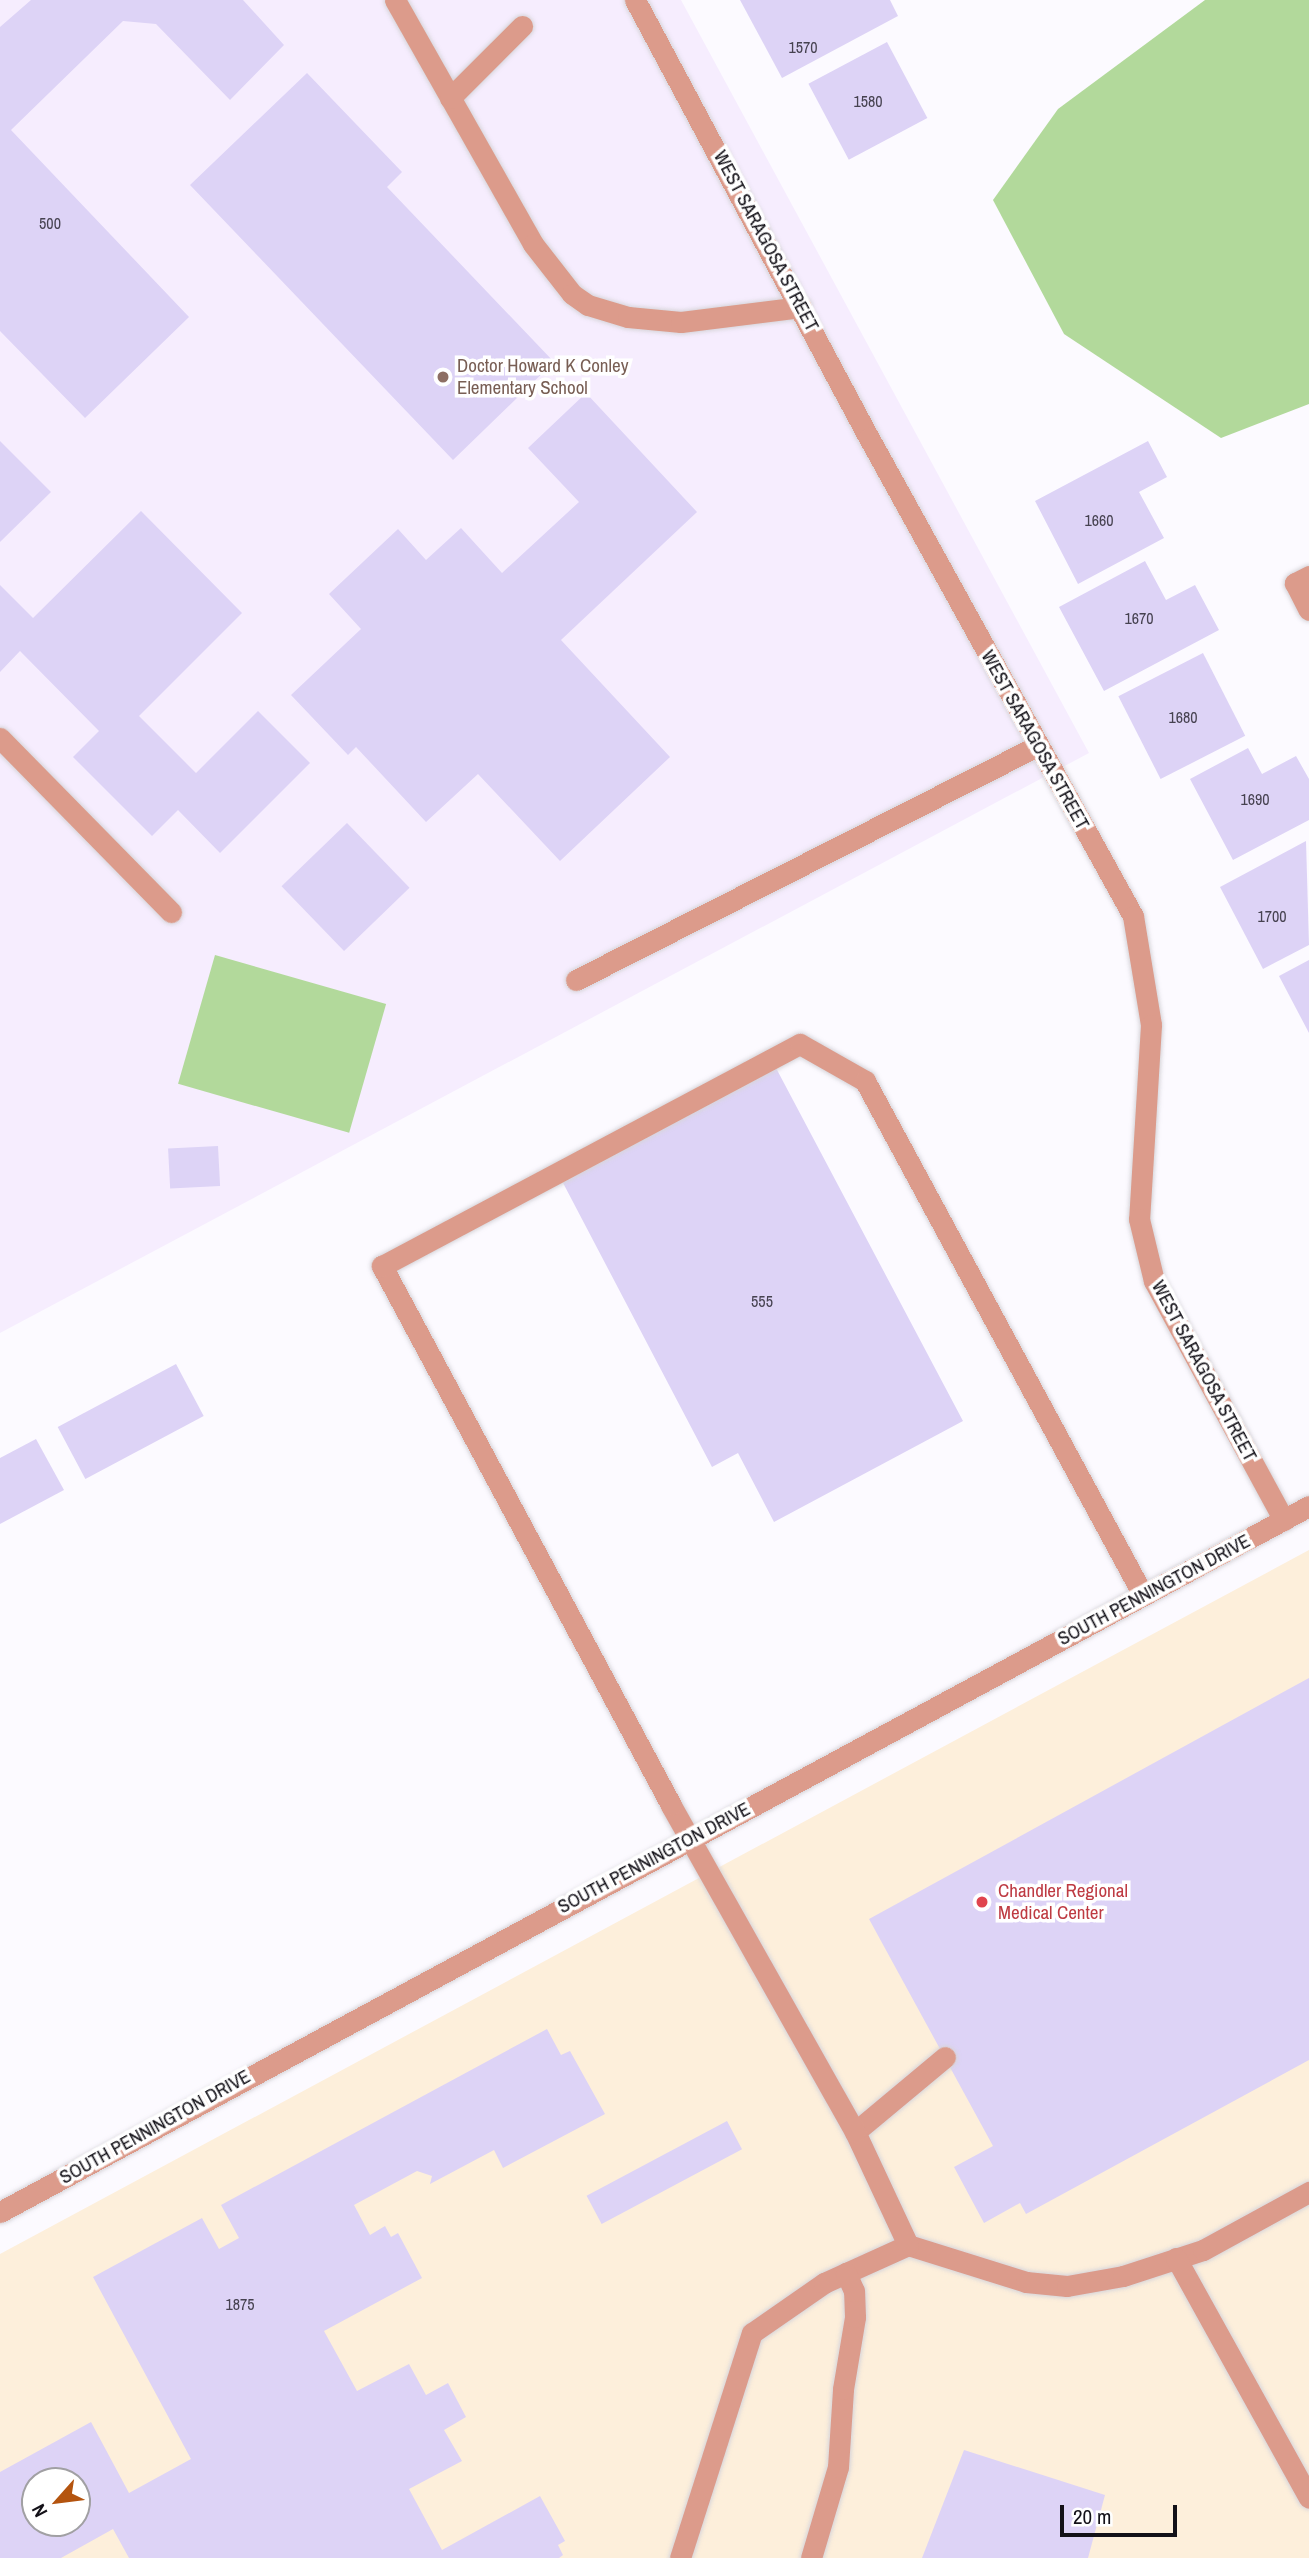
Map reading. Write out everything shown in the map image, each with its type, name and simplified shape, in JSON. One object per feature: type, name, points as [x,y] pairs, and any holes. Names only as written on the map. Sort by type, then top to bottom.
[{"type":"street","points":[[395,0],[533,244],[572,294],[588,305],[628,317],[681,322],[802,307]]},
{"type":"street","name":"WEST SARAGOSA STREET","points":[[635,0],[1037,746],[1133,916],[1151,1025],[1139,1219],[1154,1281],[1284,1520]]},
{"type":"street","points":[[450,98],[522,26]]},
{"type":"street","points":[[1302,579],[1309,610]]},
{"type":"street","points":[[0,738],[171,912]]},
{"type":"street","points":[[576,980],[1037,746]]},
{"type":"street","points":[[908,2245],[855,2132],[690,1839],[382,1266],[800,1044],[865,1081],[1143,1595]]},
{"type":"street","name":"SOUTH PENNINGTON DRIVE","points":[[0,2212],[1309,1506]]},
{"type":"street","points":[[855,2132],[944,2057]]},
{"type":"street","points":[[680,2558],[752,2333],[824,2283],[908,2245],[1026,2282],[1067,2286],[1123,2276],[1203,2250],[1309,2192]]},
{"type":"street","points":[[1176,2258],[1309,2498]]},
{"type":"street","points":[[811,2558],[838,2467],[843,2389],[855,2317],[854,2291],[846,2273]]},
{"type":"shaded area","name":"Doctor Howard K Conley Elementary School","points":[[0,0],[681,0],[1089,753],[0,1333]]},
{"type":"shaded area","name":"Chandler Regional Medical Center","points":[[1309,1550],[1309,2558],[0,2558],[0,2254]]},
{"type":"green space","points":[[1205,0],[1309,0],[1309,404],[1221,438],[1064,334],[993,200],[1058,109]]},
{"type":"green space","points":[[215,955],[386,1004],[349,1133],[178,1084]]},
{"type":"building","points":[[31,0],[243,0],[284,45],[230,100],[156,24],[123,21],[11,130],[189,317],[85,418],[0,331],[0,27]]},
{"type":"building","points":[[740,0],[890,0],[898,16],[782,78]]},
{"type":"building","points":[[887,42],[927,118],[849,160],[808,84]]},
{"type":"building","points":[[307,73],[402,172],[387,187],[554,362],[453,460],[190,185]]},
{"type":"building","points":[[586,393],[697,512],[561,640],[670,757],[560,861],[478,774],[426,822],[356,747],[348,755],[291,695],[361,629],[329,594],[398,529],[426,560],[461,528],[502,573],[579,502],[528,448]]},
{"type":"building","points":[[0,441],[51,492],[0,542]]},
{"type":"building","points":[[1148,441],[1167,477],[1139,492],[1164,538],[1078,584],[1035,501]]},
{"type":"building","points":[[141,511],[242,613],[139,716],[196,773],[258,711],[310,763],[220,853],[178,810],[152,836],[73,757],[99,731],[20,651],[0,672],[0,585],[33,618]]},
{"type":"building","points":[[1145,561],[1166,600],[1195,585],[1219,630],[1104,691],[1059,607]]},
{"type":"building","points":[[1203,653],[1245,736],[1161,779],[1118,696]]},
{"type":"building","points":[[1248,748],[1262,774],[1296,756],[1309,779],[1309,820],[1233,860],[1190,779]]},
{"type":"building","points":[[347,823],[410,888],[344,951],[282,886]]},
{"type":"building","points":[[1306,841],[1309,945],[1263,969],[1220,887]]},
{"type":"building","points":[[1309,960],[1309,1033],[1279,976]]},
{"type":"building","points":[[776,1068],[963,1421],[774,1522],[738,1453],[712,1467],[562,1181]]},
{"type":"building","points":[[218,1146],[220,1186],[170,1189],[168,1149]]},
{"type":"building","points":[[176,1364],[204,1416],[85,1479],[58,1427]]},
{"type":"building","points":[[36,1439],[64,1490],[0,1524],[0,1458]]},
{"type":"building","points":[[1309,1678],[1309,2060],[1026,2214],[1020,2203],[984,2223],[954,2167],[993,2146],[869,1919]]},
{"type":"building","points":[[547,2029],[561,2055],[570,2051],[605,2114],[503,2168],[494,2150],[430,2184],[432,2176],[417,2171],[354,2205],[370,2235],[385,2226],[391,2237],[398,2233],[422,2278],[324,2331],[357,2391],[409,2364],[426,2395],[448,2383],[466,2417],[444,2430],[462,2461],[409,2489],[442,2550],[540,2496],[565,2541],[558,2545],[563,2555],[559,2558],[129,2558],[113,2529],[61,2558],[0,2558],[0,2472],[91,2422],[129,2493],[191,2459],[93,2277],[202,2218],[219,2249],[239,2238],[221,2205]]},
{"type":"building","points":[[727,2121],[742,2149],[602,2224],[587,2196]]},
{"type":"building","points":[[964,2450],[1105,2495],[1088,2558],[922,2558]]},
{"type":"place","name":"Doctor Howard K Conley Elementary School","points":[[443,377]]},
{"type":"place","name":"Chandler Regional Medical Center","points":[[982,1902]]}]
